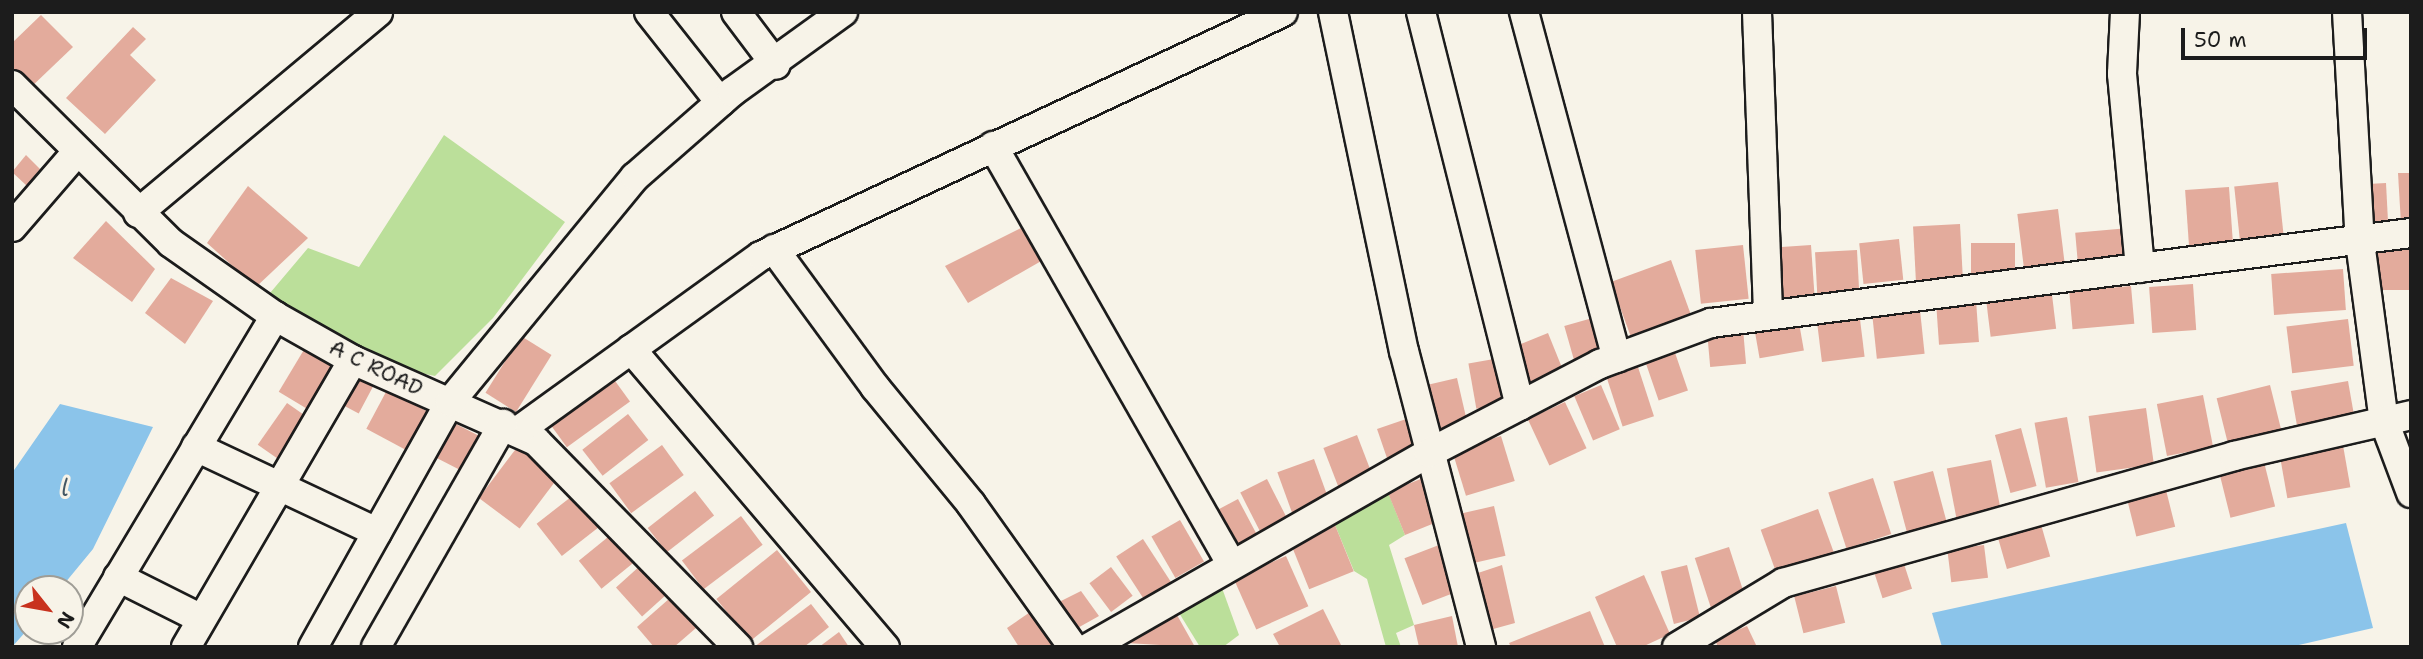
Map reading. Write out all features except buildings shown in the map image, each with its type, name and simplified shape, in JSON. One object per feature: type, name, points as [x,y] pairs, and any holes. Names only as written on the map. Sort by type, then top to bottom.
[{"type":"street","points":[[138,213],[378,12]]},
{"type":"street","points":[[649,12],[720,103]]},
{"type":"street","points":[[736,12],[775,65]]},
{"type":"street","points":[[313,647],[450,402],[635,177],[720,103],[775,65],[843,12]]},
{"type":"street","points":[[376,647],[510,427],[631,349],[774,249],[1283,12]]},
{"type":"street","points":[[1333,12],[1348,102],[1429,453],[1481,647]]},
{"type":"street","points":[[1421,12],[1520,406]]},
{"type":"street","points":[[1524,12],[1617,358]]},
{"type":"street","points":[[1757,12],[1768,313]]},
{"type":"street","points":[[2125,12],[2122,74],[2140,268]]},
{"type":"street","points":[[2347,12],[2360,242],[2384,421],[2411,493]]},
{"type":"street","name":"A C ROAD","points":[[12,85],[76,153],[171,243],[275,316],[353,360],[510,427],[536,441],[738,647]]},
{"type":"street","points":[[993,146],[1232,565]]},
{"type":"street","points":[[12,227],[76,153]]},
{"type":"street","points":[[1090,647],[1429,453],[1617,358],[1711,323],[1768,313],[2360,242],[2411,233]]},
{"type":"street","points":[[774,249],[875,387],[971,504],[1073,647]]},
{"type":"street","points":[[77,647],[275,316]]},
{"type":"street","points":[[631,349],[885,647]]},
{"type":"street","points":[[186,647],[353,360]]},
{"type":"street","points":[[1676,647],[1783,583],[2234,456],[2411,415]]},
{"type":"street","points":[[196,447],[276,489],[377,532]]},
{"type":"street","points":[[118,577],[201,618]]},
{"type":"green space","points":[[444,135],[565,222],[493,318],[435,376],[357,360],[265,299],[308,248],[359,267]]},
{"type":"green space","points":[[1388,492],[1405,535],[1389,545],[1414,625],[1396,633],[1401,647],[1386,647],[1367,579],[1354,571],[1335,525]]},
{"type":"green space","points":[[1222,588],[1239,635],[1223,647],[1200,647],[1176,608]]},
{"type":"water","name":"l","points":[[60,404],[153,427],[93,549],[72,575],[14,575],[12,647],[12,473]]},
{"type":"water","points":[[2346,523],[2373,628],[2290,647],[1942,647],[1932,613]]}]
